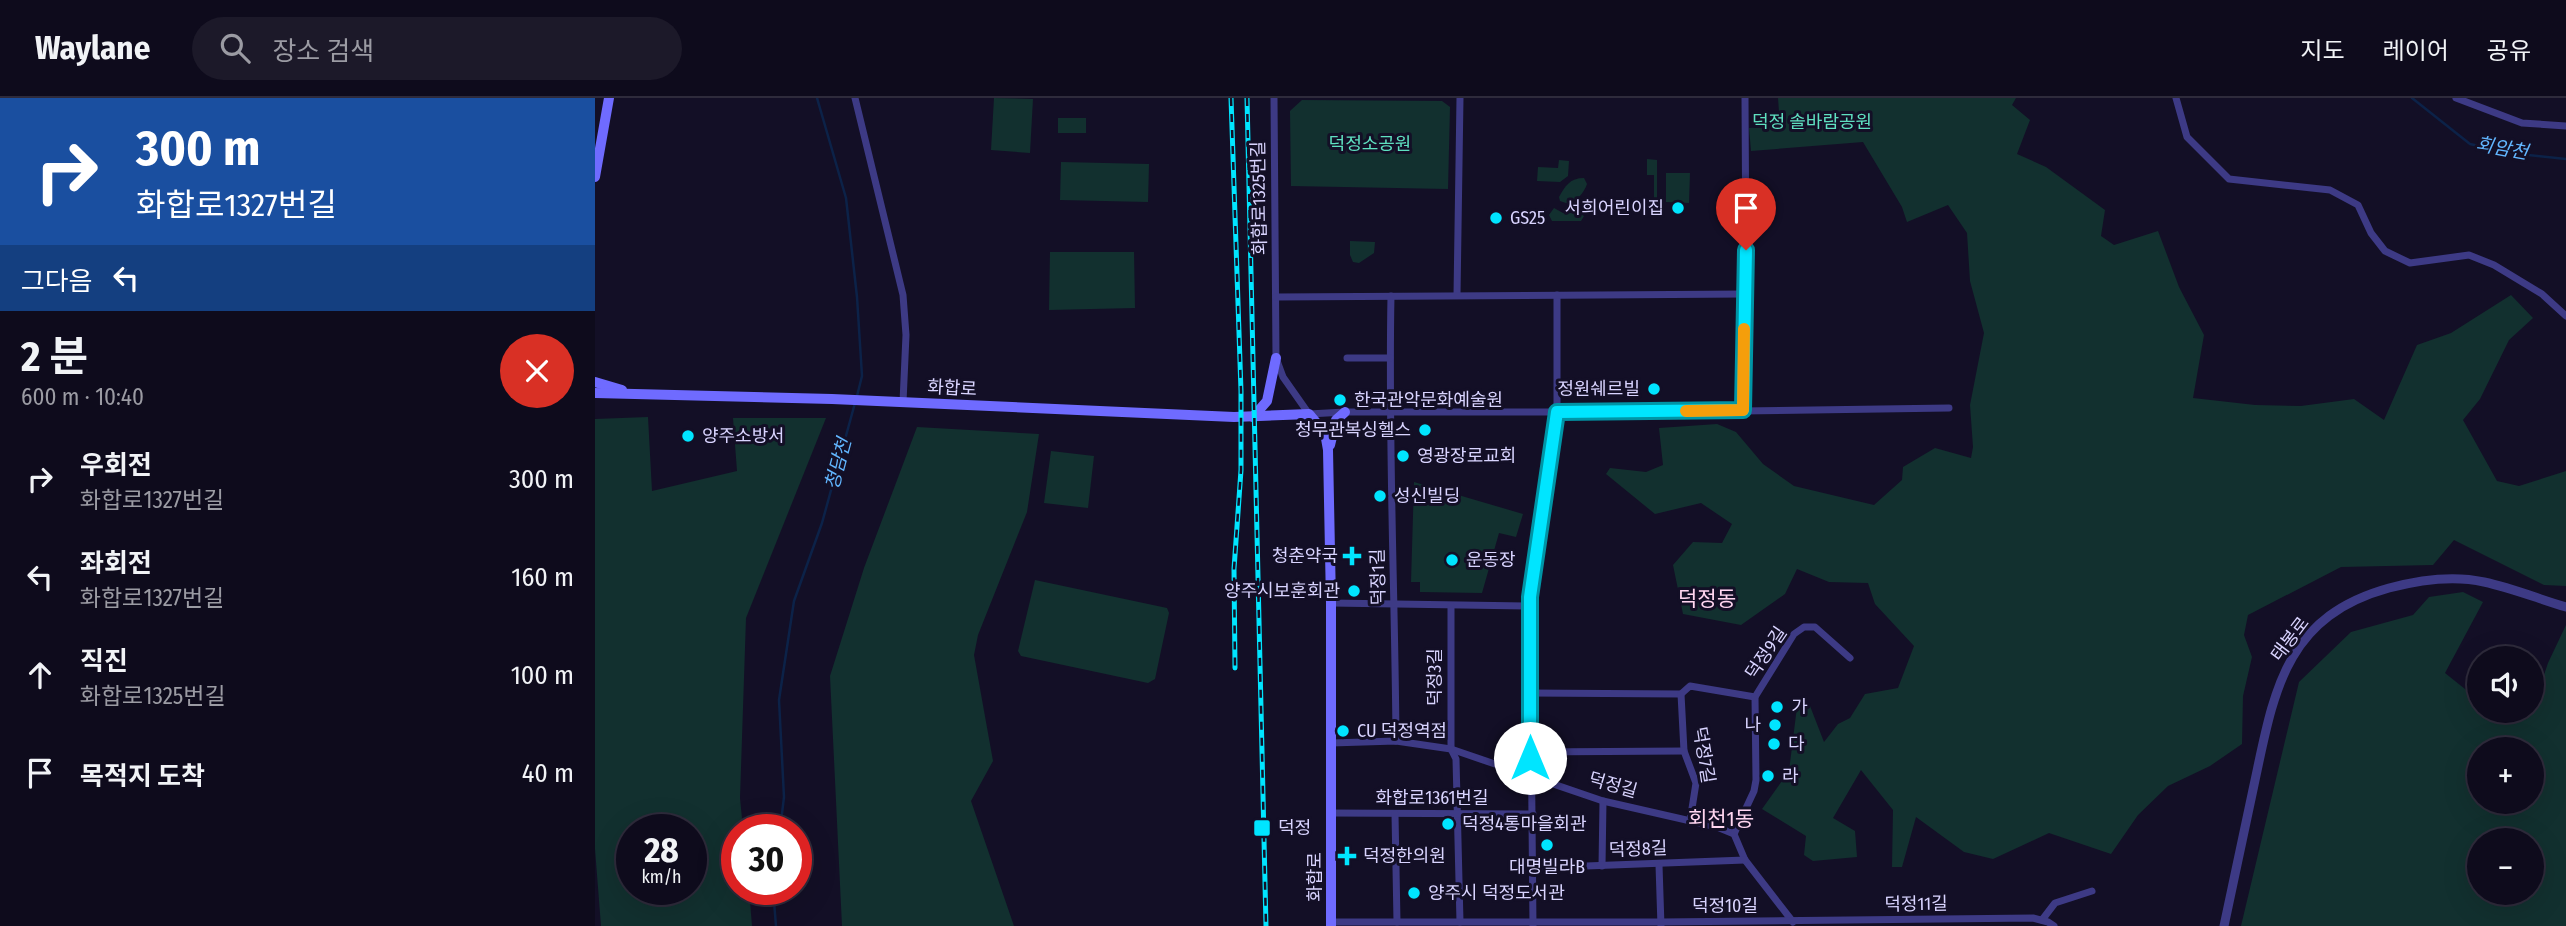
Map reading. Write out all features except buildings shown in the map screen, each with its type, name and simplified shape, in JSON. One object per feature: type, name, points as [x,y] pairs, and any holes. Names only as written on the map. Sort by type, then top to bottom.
[{"type":"main road","points":[[595,177],[610,98]]},
{"type":"main road","points":[[1257,417],[1267,401],[1276,358]]},
{"type":"main road","points":[[595,382],[636,394]]},
{"type":"main road","points":[[595,393],[903,402]]},
{"type":"main road","name":"화합로","points":[[903,402],[1234,417],[1309,414],[1325,433],[1328,456],[1331,603],[1331,924]]},
{"type":"main road","points":[[1328,456],[1340,412]]},
{"type":"street","name":"화합로","points":[[855,98],[903,295],[906,335],[903,402]]},
{"type":"street","name":"화합로1325번길","points":[[1274,98],[1276,358],[1283,377],[1309,414]]},
{"type":"street","points":[[1457,295],[1460,98]]},
{"type":"street","points":[[1740,411],[1743,408],[1745,295],[1745,98]]},
{"type":"street","points":[[2176,98],[2187,137],[2229,179],[2330,190],[2358,205],[2371,233],[2385,251],[2410,263],[2469,256],[2494,265],[2542,294],[2566,316]]},
{"type":"street","points":[[2456,98],[2515,121],[2566,126]]},
{"type":"street","points":[[1533,924],[1530,606],[1557,412],[1557,295]]},
{"type":"street","points":[[1276,297],[1745,295]]},
{"type":"street","points":[[1389,412],[1391,296]]},
{"type":"street","points":[[1347,358],[1390,358]]},
{"type":"street","name":"화합로","points":[[1309,414],[1949,408]]},
{"type":"street","name":"덕정1길","points":[[1389,412],[1396,741]]},
{"type":"street","name":"태봉로","points":[[2224,926],[2273,698],[2287,666],[2318,625],[2370,594],[2408,583],[2444,579],[2484,582],[2566,607]]},
{"type":"street","points":[[1331,603],[1530,606]]},
{"type":"street","name":"덕정3길","points":[[1451,606],[1451,748],[1456,759],[1460,922]]},
{"type":"street","name":"덕정9길","points":[[1734,834],[1754,791],[1756,780],[1755,697],[1794,634],[1804,627],[1815,627],[1850,658]]},
{"type":"street","points":[[1530,693],[1681,694],[1690,686],[1755,697]]},
{"type":"street","name":"덕정7길","points":[[1681,694],[1684,751],[1696,780],[1690,821]]},
{"type":"street","name":"덕정길","points":[[1331,743],[1396,741],[1451,748],[1603,801],[1717,827],[1734,834]]},
{"type":"street","points":[[1530,752],[1684,751]]},
{"type":"street","points":[[1602,866],[1603,801]]},
{"type":"street","name":"화합로1361번길","points":[[1331,813],[1533,814]]},
{"type":"street","points":[[1395,814],[1397,922]]},
{"type":"street","points":[[1734,834],[1745,860],[1791,921],[1800,926]]},
{"type":"street","name":"덕정8길","points":[[1533,868],[1745,860]]},
{"type":"street","points":[[1660,865],[1661,924]]},
{"type":"street","points":[[2042,920],[2055,903],[2092,891]]},
{"type":"street","name":"덕정11길","points":[[1791,921],[1824,923],[2042,920],[2054,926]]},
{"type":"street","name":"덕정10길","points":[[1331,924],[1661,924],[1791,921]]},
{"type":"green space","points":[[994,98],[1033,99],[1030,153],[991,150]]},
{"type":"green space","name":"덕정 솔바람공원","points":[[1778,98],[2016,98],[2012,105],[2030,120],[2017,154],[2046,167],[2105,210],[2101,236],[2114,245],[2158,231],[2179,287],[2204,335],[2193,398],[2255,405],[2301,406],[2354,399],[2384,420],[2417,345],[2451,333],[2511,295],[2533,318],[2509,340],[2480,399],[2463,420],[2497,481],[2519,486],[2566,471],[2566,586],[2544,585],[2454,540],[2433,565],[2341,567],[2248,615],[2244,635],[2252,657],[2243,696],[2242,744],[2210,766],[2168,786],[2138,815],[2111,854],[2049,833],[1993,859],[1964,852],[1916,817],[1902,867],[1892,867],[1893,810],[1861,770],[1833,818],[1855,831],[1857,857],[1813,861],[1804,855],[1806,836],[1762,809],[1789,771],[1797,707],[1810,706],[1824,742],[1838,724],[1850,718],[1865,694],[1898,688],[1914,646],[1875,604],[1868,583],[1829,582],[1797,569],[1785,594],[1741,625],[1683,614],[1673,565],[1693,542],[1722,543],[1732,524],[1701,503],[1655,514],[1606,474],[1610,468],[1646,472],[1663,465],[1659,428],[1717,424],[1736,432],[1763,464],[1794,486],[1874,505],[1902,480],[1903,467],[1935,448],[1971,458],[1973,447],[1970,405],[1984,333],[1970,281],[1967,233],[1948,205],[1907,222],[1902,207],[1863,142],[1751,151],[1749,128],[1780,126]]},
{"type":"green space","name":"덕정소공원","points":[[1302,100],[1442,101],[1450,107],[1448,189],[1291,186],[1290,111]]},
{"type":"green space","points":[[1058,118],[1086,118],[1086,133],[1058,133]]},
{"type":"green space","points":[[1647,159],[1657,160],[1657,206],[1649,206],[1647,200],[1654,199],[1654,175],[1647,175]]},
{"type":"green space","points":[[1559,160],[1569,161],[1568,176],[1560,182],[1537,181],[1538,167],[1558,168]]},
{"type":"green space","points":[[1061,162],[1149,164],[1148,202],[1060,200]]},
{"type":"green space","points":[[1666,173],[1690,173],[1689,203],[1666,202]]},
{"type":"green space","points":[[1584,178],[1587,184],[1577,198],[1569,204],[1560,201],[1563,189],[1569,183]]},
{"type":"green space","points":[[1554,208],[1563,213],[1580,213],[1584,216],[1581,221],[1552,221],[1549,215]]},
{"type":"green space","points":[[1350,241],[1375,242],[1374,253],[1359,263],[1353,262]]},
{"type":"green space","points":[[1050,252],[1134,252],[1135,308],[1049,310]]},
{"type":"green space","points":[[648,417],[652,491],[737,471],[733,418],[826,418],[746,618],[742,814],[721,814],[721,905],[750,905],[752,926],[601,926],[595,849],[595,419]]},
{"type":"green space","points":[[917,427],[1039,434],[1027,512],[978,635],[974,655],[993,761],[971,801],[1014,926],[842,926],[830,676],[864,568]]},
{"type":"green space","points":[[1051,451],[1094,456],[1088,508],[1044,503]]},
{"type":"green space","name":"운동장","points":[[1414,482],[1523,514],[1516,537],[1499,533],[1482,593],[1420,592],[1420,582],[1411,582]]},
{"type":"green space","points":[[1035,580],[1167,608],[1169,613],[1155,679],[1148,683],[1021,656],[1018,651]]},
{"type":"green space","points":[[2463,592],[2483,602],[2445,673],[2467,691],[2467,723],[2544,723],[2544,675],[2566,625],[2566,926],[2241,926],[2299,682],[2351,632],[2413,615],[2429,597]]},
{"type":"waterway","name":"청담천","points":[[817,98],[846,198],[862,376],[857,396]]},
{"type":"waterway","name":"회암천","points":[[2412,98],[2470,144],[2510,153],[2566,159]]},
{"type":"waterway","name":"청담천","points":[[782,814],[784,797],[779,700],[794,601],[822,523],[855,403]]},
{"type":"waterway","name":"청담천","points":[[774,905],[776,926]]},
{"type":"railway","points":[[1231,98],[1241,391],[1241,470],[1234,569],[1235,668]]},
{"type":"railway","points":[[1247,98],[1266,926]]},
{"type":"slow traffic","points":[[1686,411],[1743,410],[1744,329]]},
{"type":"place","name":"서희어린이집","points":[[1678,208]]},
{"type":"place","name":"GS25","points":[[1496,218]]},
{"type":"place","name":"정원쉐르빌","points":[[1654,389]]},
{"type":"place","name":"한국관악문화예술원","points":[[1340,400]]},
{"type":"place","name":"청무관복싱헬스","points":[[1425,430]]},
{"type":"place","name":"양주소방서","points":[[688,436]]},
{"type":"place","name":"영광장로교회","points":[[1403,456]]},
{"type":"place","name":"성신빌딩","points":[[1380,496]]},
{"type":"place","name":"청춘약국","points":[[1352,556]]},
{"type":"place","name":"운동장","points":[[1452,560]]},
{"type":"place","name":"양주시보훈회관","points":[[1354,591]]},
{"type":"place","name":"가","points":[[1777,707]]},
{"type":"place","name":"나","points":[[1775,725]]},
{"type":"place","name":"CU 덕정역점","points":[[1343,731]]},
{"type":"place","name":"다","points":[[1774,744]]},
{"type":"place","name":"라","points":[[1768,776]]},
{"type":"place","name":"덕정4통마을회관","points":[[1448,824]]},
{"type":"place","name":"덕정","points":[[1262,828]]},
{"type":"place","name":"대명빌라B","points":[[1547,845]]},
{"type":"place","name":"덕정한의원","points":[[1347,856]]},
{"type":"place","name":"양주시 덕정도서관","points":[[1414,893]]},
{"type":"district","name":"덕정동","points":[[1707,599]]},
{"type":"district","name":"회천1동","points":[[1721,819]]},
{"type":"route","points":[[1530,758],[1530,597],[1557,412],[1743,410],[1746,250]]}]
